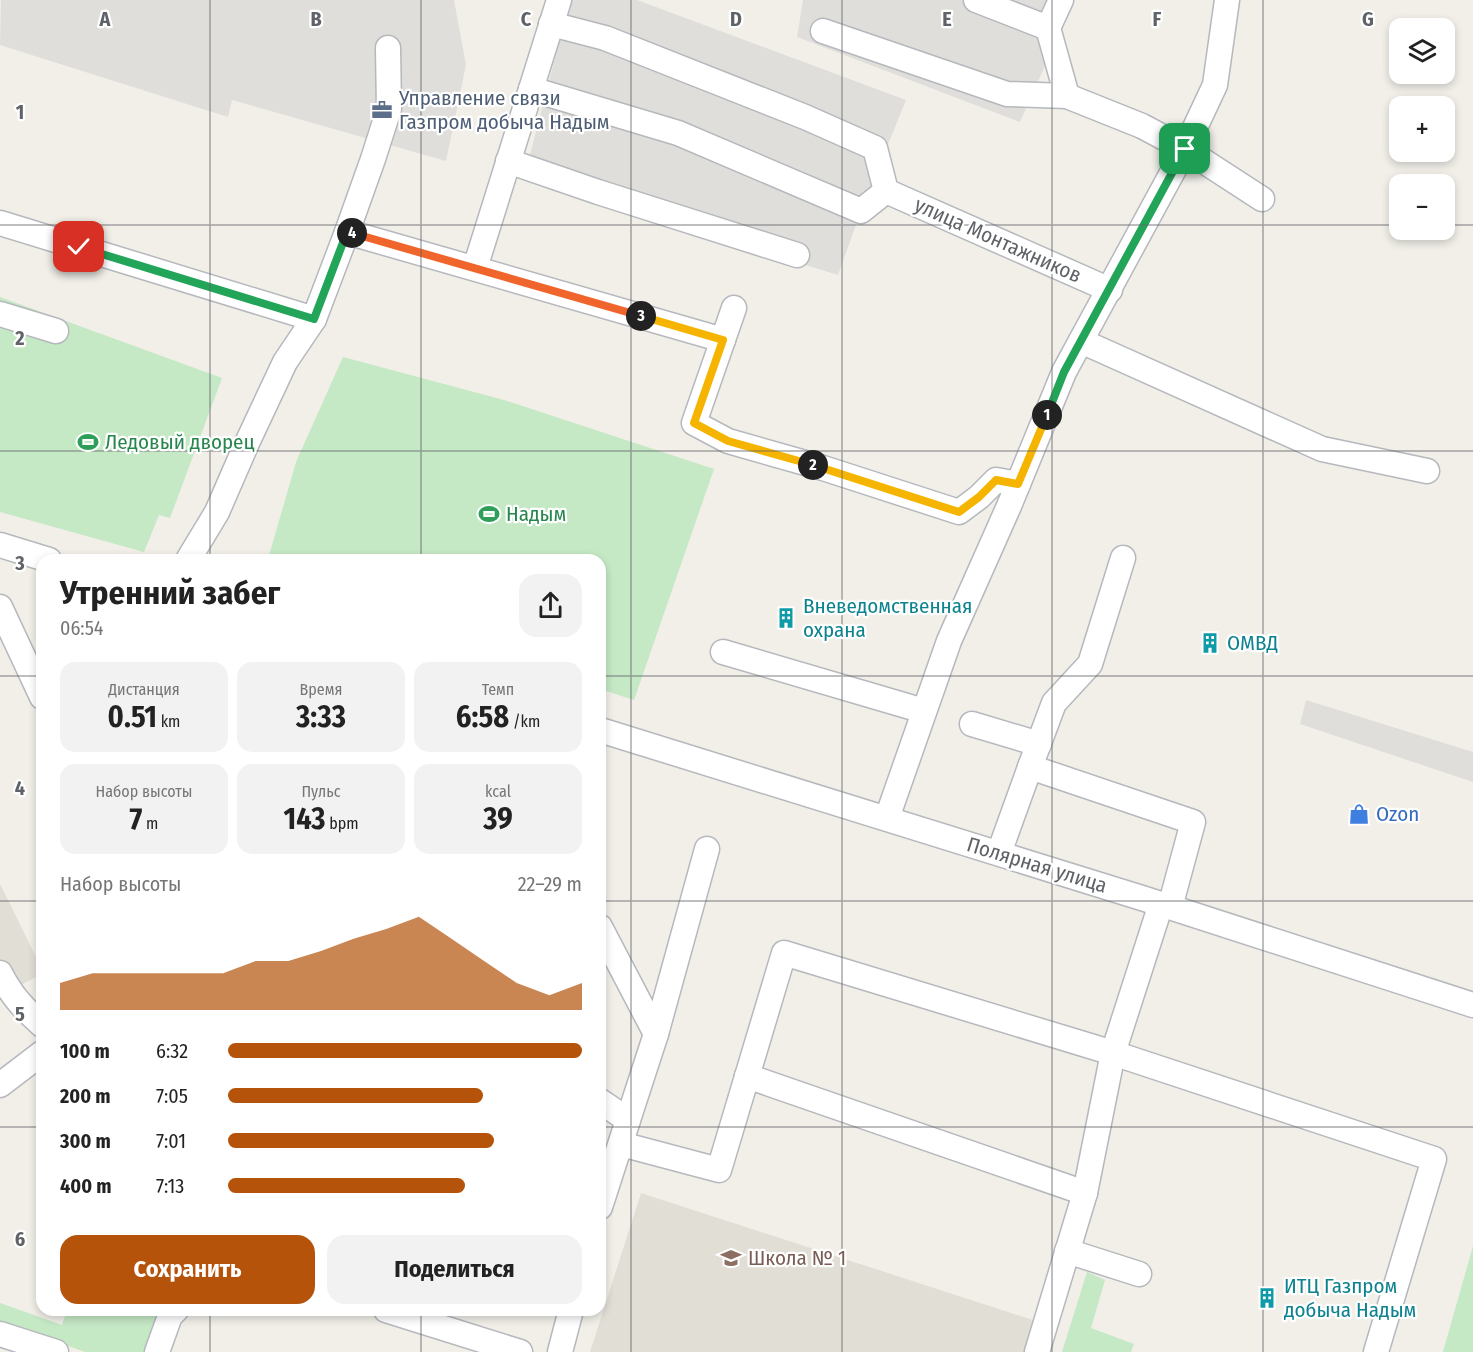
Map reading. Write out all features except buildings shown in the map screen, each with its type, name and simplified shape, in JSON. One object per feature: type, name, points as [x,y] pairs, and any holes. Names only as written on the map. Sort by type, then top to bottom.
[{"type":"street","points":[[475,268],[559,0]]},
{"type":"street","points":[[976,0],[1048,28]]},
{"type":"street","points":[[1061,0],[1048,28],[1067,96]]},
{"type":"street","points":[[887,818],[949,641],[1064,372],[1185,149],[1215,85],[1227,0]]},
{"type":"street","points":[[531,89],[678,133],[861,211],[886,191],[875,148],[805,117],[605,38],[551,24]]},
{"type":"street","points":[[822,31],[1007,94],[1067,96],[1142,126],[1185,149],[1263,200]]},
{"type":"street","points":[[192,554],[217,512],[285,363],[314,319],[374,159],[389,109],[388,48]]},
{"type":"street","points":[[508,161],[797,255]]},
{"type":"street","name":"улица Монтажников","points":[[886,191],[1110,290]]},
{"type":"street","points":[[0,223],[314,319]]},
{"type":"street","points":[[347,232],[723,340]]},
{"type":"street","points":[[734,308],[694,423],[728,441],[823,468],[959,512],[996,480],[1018,484]]},
{"type":"street","points":[[0,314],[56,331]]},
{"type":"street","points":[[1082,341],[1322,449],[1427,471]]},
{"type":"street","points":[[0,544],[36,556]]},
{"type":"street","points":[[999,853],[1054,703],[1090,663],[1123,558]]},
{"type":"street","points":[[0,607],[36,684]]},
{"type":"street","points":[[723,652],[924,711]]},
{"type":"street","points":[[972,724],[1039,744]]},
{"type":"street","name":"Полярная улица","points":[[606,732],[999,853],[1473,1005]]},
{"type":"street","points":[[1030,767],[1193,822],[1166,906],[1113,1053],[1085,1192],[1037,1352]]},
{"type":"street","points":[[606,1189],[656,1034],[707,849]]},
{"type":"street","points":[[606,938],[656,1034]]},
{"type":"street","points":[[621,1144],[719,1170],[784,953],[1113,1053],[1434,1159],[1376,1352]]},
{"type":"street","points":[[0,973],[23,1008],[36,1020]]},
{"type":"street","points":[[0,1085],[36,1058]]},
{"type":"street","points":[[747,1076],[1085,1192]]},
{"type":"street","points":[[606,1105],[628,1120]]},
{"type":"street","points":[[1067,1251],[1139,1274]]},
{"type":"street","points":[[158,1352],[170,1316]]},
{"type":"street","points":[[405,1316],[520,1352]]},
{"type":"street","points":[[560,1352],[569,1316]]},
{"type":"street","points":[[0,1334],[56,1352]]},
{"type":"shaded area","points":[[1,0],[454,0],[466,65],[446,161],[232,100],[228,117],[0,45]]},
{"type":"shaded area","points":[[570,0],[637,0],[906,100],[838,275],[524,178]]},
{"type":"shaded area","points":[[803,0],[1074,0],[1020,122],[797,37]]},
{"type":"shaded area","points":[[1306,700],[1473,752],[1473,782],[1300,724]]},
{"type":"shaded area","points":[[0,884],[36,957],[36,977],[0,996]]},
{"type":"shaded area","name":"Школа № 1","points":[[641,1193],[1042,1323],[1032,1352],[590,1352],[602,1316],[606,1316],[606,1302]]},
{"type":"green space","points":[[0,297],[222,378],[170,518],[159,515],[144,552],[0,512]]},
{"type":"green space","name":"Надым","points":[[343,357],[504,400],[714,469],[634,700],[606,691],[606,554],[269,554],[296,462]]},
{"type":"green space","points":[[1473,1246],[1473,1352],[1443,1352]]},
{"type":"green space","points":[[1087,1272],[1105,1280],[1091,1328],[1134,1344],[1131,1352],[1062,1352]]},
{"type":"green space","points":[[0,1303],[62,1325],[65,1316],[172,1316],[166,1352],[85,1352],[0,1321]]},
{"type":"place","name":"Управление связи Газпром добыча Надым","points":[[382,110]]},
{"type":"place","name":"Ледовый дворец","points":[[88,442]]},
{"type":"place","name":"Надым","points":[[489,514]]},
{"type":"place","name":"Вневедомственная охрана","points":[[786,618]]},
{"type":"place","name":"ОМВД","points":[[1210,643]]},
{"type":"place","name":"Ozon","points":[[1359,814]]},
{"type":"place","name":"Школа № 1","points":[[731,1258]]},
{"type":"place","name":"ИТЦ Газпром добыча Надым","points":[[1267,1298]]},
{"type":"route","points":[[79,247],[314,319],[347,232],[723,340],[694,423],[728,441],[823,468],[959,512],[996,480],[1018,484],[1064,372],[1185,149]]}]
